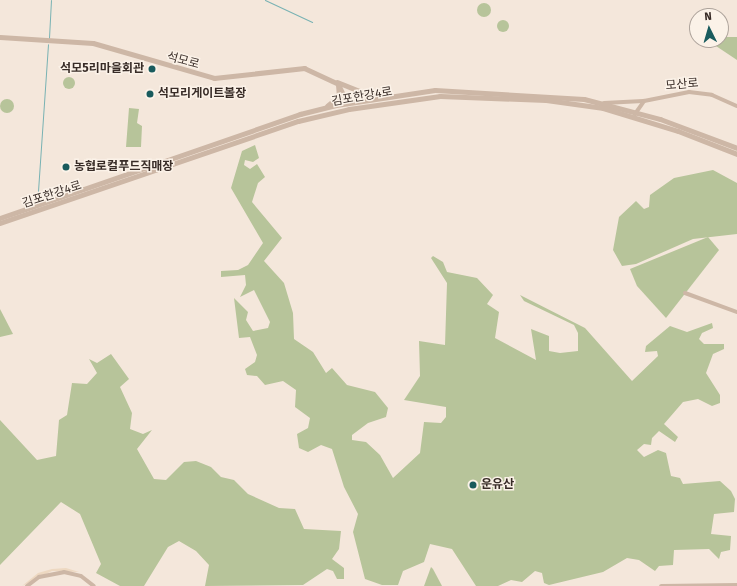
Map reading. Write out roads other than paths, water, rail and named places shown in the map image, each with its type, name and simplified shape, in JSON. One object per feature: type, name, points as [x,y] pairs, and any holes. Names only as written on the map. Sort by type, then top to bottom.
[{"type":"street","name":"석모로","points":[[0,37],[92,44],[205,77],[241,77],[298,68],[330,79],[338,84]]},
{"type":"street","points":[[330,79],[364,93],[393,96]]},
{"type":"street","points":[[338,84],[347,103]]},
{"type":"street","points":[[323,108],[339,96],[338,84]]},
{"type":"street","name":"김포한강4로","points":[[0,218],[323,108],[393,96],[468,90],[546,94],[604,103],[737,148]]},
{"type":"street","name":"모산로","points":[[604,103],[644,101],[698,92],[737,106]]},
{"type":"street","name":"김포한강4로","points":[[0,223],[269,130],[363,106],[440,96],[474,96],[589,105],[635,114],[737,154]]},
{"type":"street","points":[[635,114],[644,101]]},
{"type":"street","points":[[685,293],[737,312]]},
{"type":"street","points":[[27,586],[39,577],[64,572],[78,575],[94,586]]},
{"type":"street","points":[[661,586],[737,585]]},
{"type":"waterway","points":[[49,38],[51,0]]},
{"type":"waterway","points":[[265,0],[312,22]]},
{"type":"waterway","points":[[38,191],[48,44]]},
{"type":"place","name":"석모5리마을회관","points":[[152,69]]},
{"type":"place","name":"석모리게이트볼장","points":[[150,94]]},
{"type":"place","name":"농협로컬푸드직매장","points":[[66,167]]},
{"type":"place","name":"운유산","points":[[473,485]]}]
